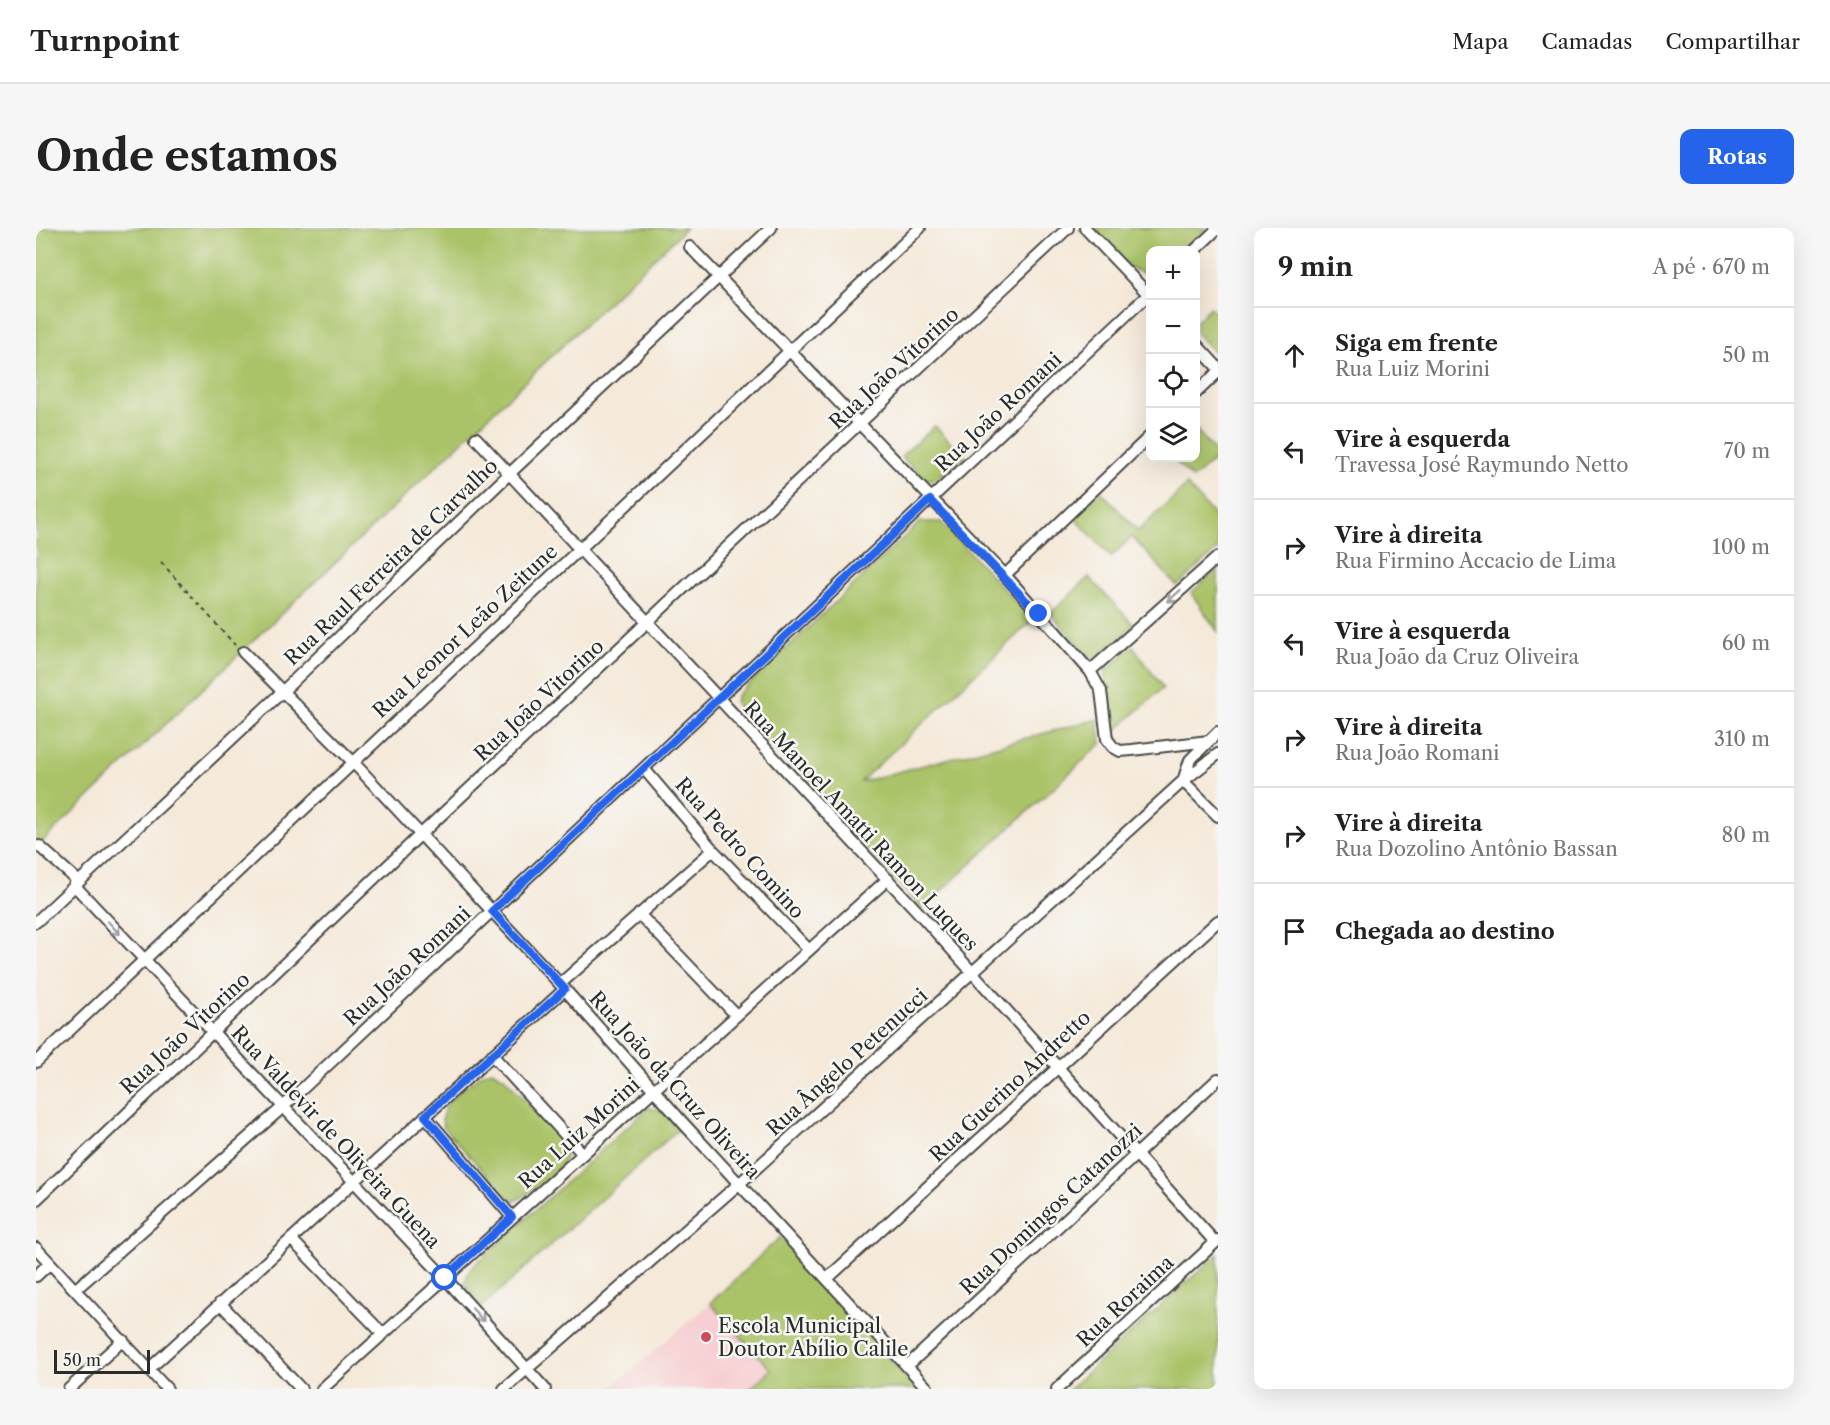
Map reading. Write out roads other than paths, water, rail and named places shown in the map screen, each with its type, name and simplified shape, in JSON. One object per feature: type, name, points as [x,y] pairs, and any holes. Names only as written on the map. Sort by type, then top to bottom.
[{"type":"street","name":"Rua Raul Ferreira de Carvalho","points":[[36,922],[771,228]]},
{"type":"street","name":"Rua Leonor Leão Zeitune","points":[[36,1062],[142,959],[920,228]]},
{"type":"street","name":"Rua João Vitorino","points":[[36,1200],[420,835],[648,624],[1068,228]]},
{"type":"street","points":[[1085,228],[1146,290]]},
{"type":"street","points":[[1199,246],[1218,228]]},
{"type":"street","points":[[690,248],[788,351],[861,423],[930,500],[1005,575],[1090,671],[1101,692],[1107,739],[1113,747],[1120,751],[1213,740]]},
{"type":"street","name":"Rua João Romani","points":[[76,1289],[283,1107],[1146,298]]},
{"type":"street","points":[[1200,349],[1218,370],[1200,389]]},
{"type":"street","name":"Rua Manoel Amatti Ramon Luques","points":[[476,438],[508,475],[888,879],[1216,1241]]},
{"type":"street","points":[[1005,575],[1146,440]]},
{"type":"street","points":[[1090,671],[1218,557]]},
{"type":"street","name":"Rua João da Cruz Oliveira","points":[[243,652],[352,761],[492,911],[928,1389]]},
{"type":"street","name":"Rua Ângelo Petenucci","points":[[1183,781],[1190,760],[1213,740],[1218,732]]},
{"type":"street","name":"Rua Ângelo Petenucci","points":[[504,1389],[740,1183],[1183,781],[1218,754]]},
{"type":"street","name":"Rua Pedro Comino","points":[[645,770],[713,850],[809,950]]},
{"type":"street","points":[[1183,781],[1218,816]]},
{"type":"street","name":"Rua Valdevir de Oliveira Guena","points":[[39,846],[76,883],[142,959],[445,1278],[545,1389]]},
{"type":"street","points":[[148,1369],[492,1054],[639,914],[713,850]]},
{"type":"street","name":"Rua Luiz Morini","points":[[321,1389],[888,879]]},
{"type":"street","points":[[639,914],[736,1016]]},
{"type":"street","name":"Rua Guerino Andretto","points":[[828,1278],[1218,921]]},
{"type":"street","points":[[492,1054],[583,1154]]},
{"type":"street","name":"Rua Domingos Catanozzi","points":[[907,1365],[1218,1079]]},
{"type":"street","points":[[425,1116],[512,1217]]},
{"type":"street","points":[[291,1239],[383,1334]]},
{"type":"street","name":"Rua Roraima","points":[[1057,1389],[1216,1241]]},
{"type":"street","points":[[36,1248],[167,1389]]},
{"type":"street","points":[[36,1276],[50,1263]]},
{"type":"street","points":[[220,1304],[301,1389]]},
{"type":"street","points":[[69,1389],[123,1340]]},
{"type":"place","name":"Escola Municipal Doutor Abílio Calile","points":[[706,1337]]}]
